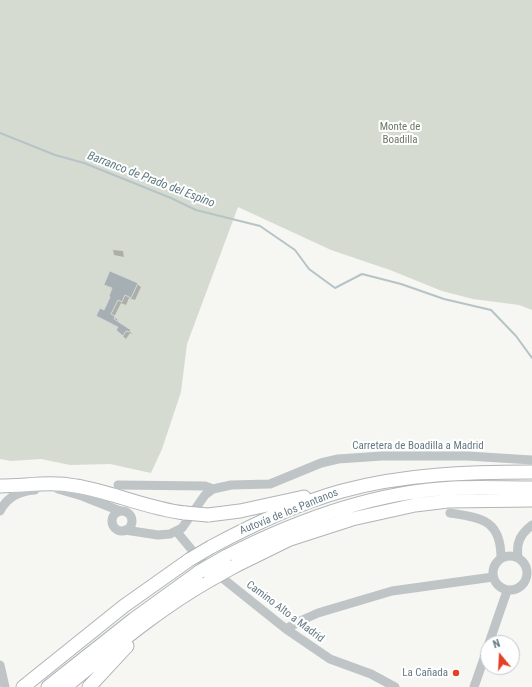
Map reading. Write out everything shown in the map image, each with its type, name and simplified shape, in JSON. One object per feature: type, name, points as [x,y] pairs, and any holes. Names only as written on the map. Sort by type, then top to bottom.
[{"type":"highway","name":"Autovía de los Pantanos","points":[[26,685],[124,606],[188,560],[253,524],[341,491],[412,477],[448,474],[532,472]]},
{"type":"highway","points":[[4,486],[51,483],[77,486],[164,510],[208,515],[240,511],[327,491],[341,491]]},
{"type":"highway","name":"Autovía de los Pantanos","points":[[48,687],[134,619],[199,572],[225,556],[292,525],[403,494],[452,488],[532,488]]},
{"type":"highway","points":[[65,687],[153,617],[184,595],[235,566],[290,540],[352,519],[415,505],[448,501],[532,500]]},
{"type":"highway","points":[[89,687],[143,631],[210,580]]},
{"type":"street","name":"Carretera de Boadilla a Madrid","points":[[118,485],[205,486],[213,489],[231,485],[270,484],[321,463],[357,457],[468,456],[532,460]]},
{"type":"street","points":[[4,486],[48,487],[92,499],[128,513],[131,519],[143,530],[153,534]]},
{"type":"street","points":[[92,499],[104,510],[116,529],[164,535],[177,532],[188,522],[205,496],[213,489]]},
{"type":"street","points":[[0,511],[10,498],[20,492],[35,490],[66,491]]},
{"type":"street","points":[[112,521],[113,515],[120,511]]},
{"type":"street","points":[[450,513],[479,517],[491,524],[498,534],[501,544],[501,558]]},
{"type":"street","points":[[126,530],[129,527],[131,519]]},
{"type":"street","points":[[518,557],[517,548],[519,540],[524,532],[532,525]]},
{"type":"street","name":"Camino Alto a Madrid","points":[[177,532],[201,561],[286,629],[330,659],[371,674],[395,687]]},
{"type":"street","points":[[509,555],[518,557],[525,563],[530,575],[518,589],[508,591],[496,584],[493,577],[495,564],[501,558],[509,555]]},
{"type":"street","points":[[286,629],[318,613],[392,590],[493,577]]},
{"type":"street","points":[[493,635],[508,591]]},
{"type":"street","points":[[0,665],[5,687]]},
{"type":"street","points":[[474,687],[480,670]]},
{"type":"green space","name":"Monte de Boadilla","points":[[0,0],[532,0],[532,310],[519,305],[473,299],[442,291],[390,270],[331,250],[238,207],[187,344],[181,392],[162,449],[151,473],[110,464],[70,465],[41,459],[11,461],[0,459]]},
{"type":"building","points":[[110,271],[138,283],[131,298],[125,295],[122,302],[118,300],[111,314],[115,316],[114,319],[131,330],[129,332],[126,331],[123,336],[116,330],[118,327],[96,316],[100,308],[104,310],[110,297],[112,288],[104,285]]},
{"type":"waterway","name":"Barranco de Prado del Espino","points":[[0,133],[55,155],[84,163],[171,198],[196,210],[260,226],[295,250],[309,269],[335,288],[362,274],[401,284],[444,299],[491,310],[516,336],[532,358]]},
{"type":"place","name":"La Cañada","points":[[456,673]]}]
